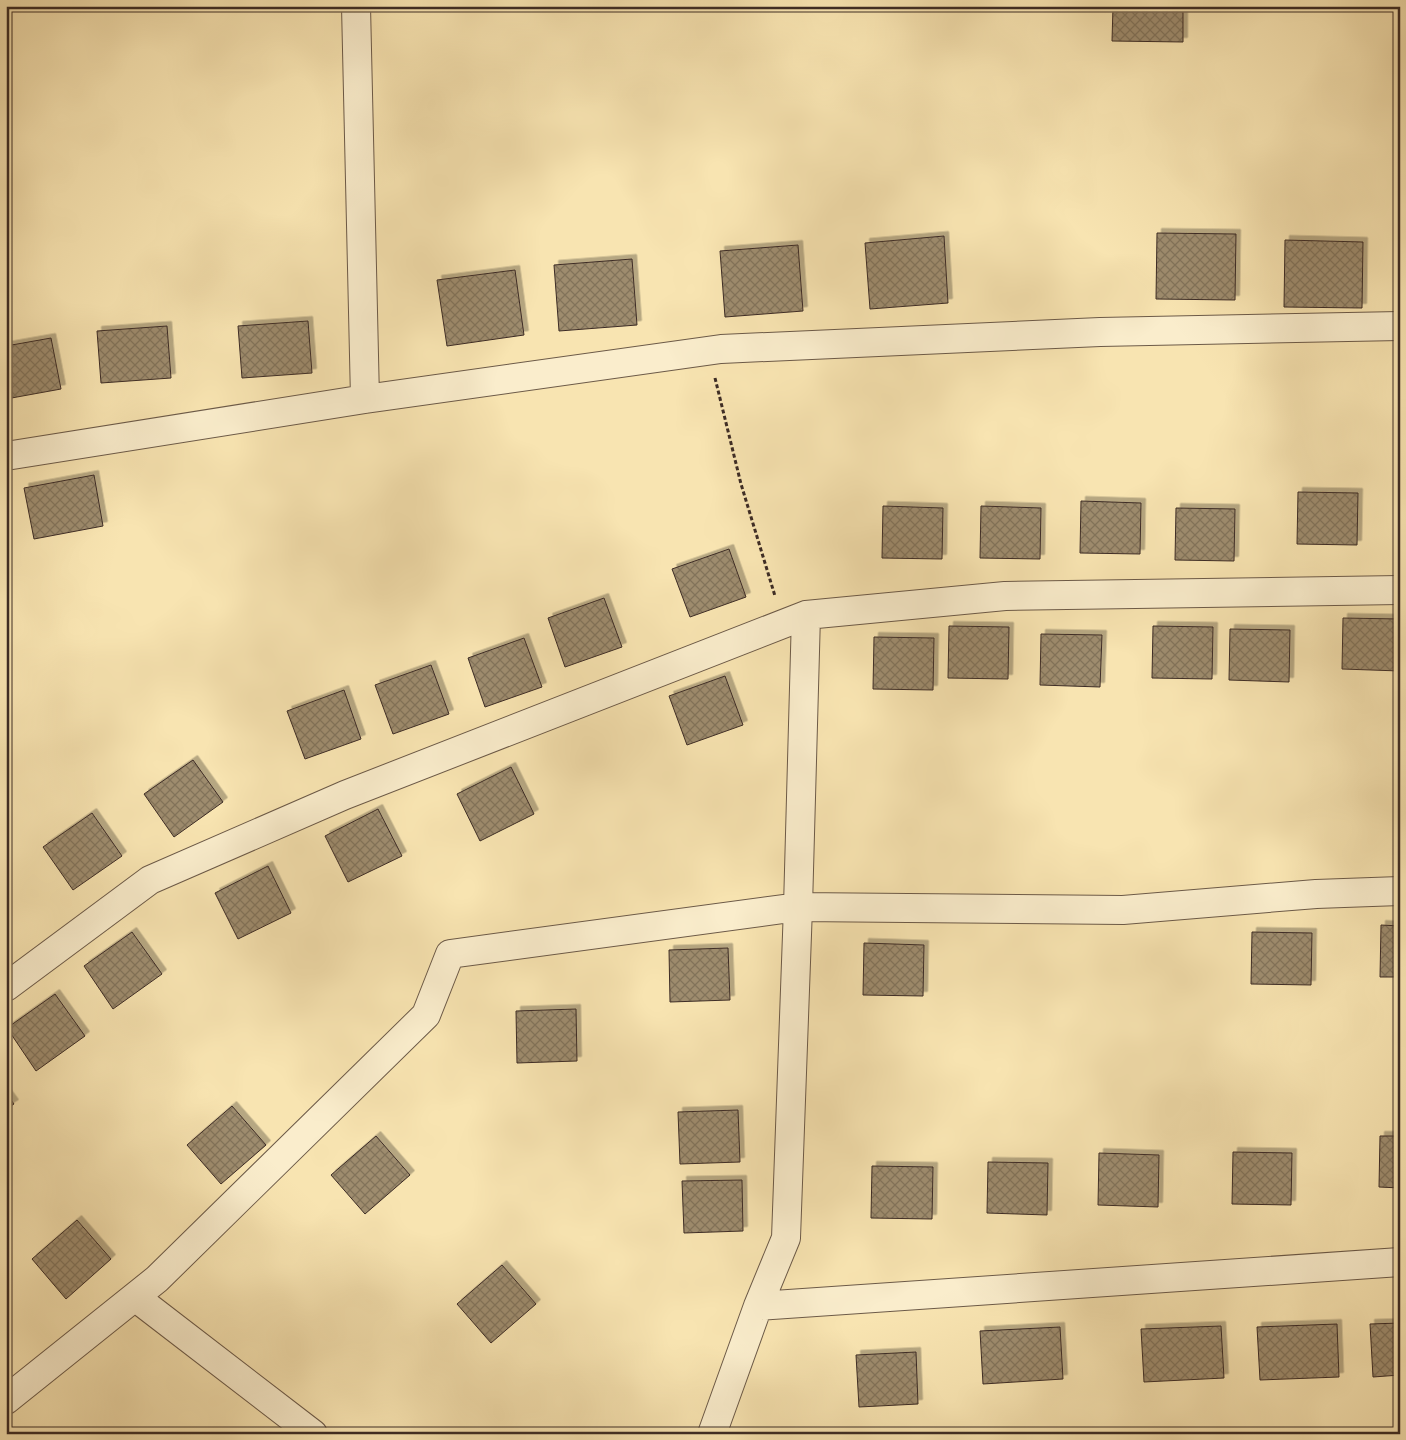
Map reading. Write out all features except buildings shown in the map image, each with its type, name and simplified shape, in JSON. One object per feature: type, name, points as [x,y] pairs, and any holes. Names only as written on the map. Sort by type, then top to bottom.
[{"type":"street","points":[[356,6],[365,399]]},
{"type":"street","points":[[6,456],[365,399],[708,351],[1100,332],[1400,326]]},
{"type":"street","points":[[6,987],[150,880],[345,795],[795,620],[1005,596],[1400,590]]},
{"type":"street","points":[[712,1434],[758,1306],[786,1238],[798,907],[795,620]]},
{"type":"street","points":[[6,1400],[157,1279],[426,1015],[450,954],[798,907],[1123,910],[1316,894],[1400,891]]},
{"type":"street","points":[[758,1306],[1400,1262]]},
{"type":"street","points":[[134,1297],[313,1434]]},
{"type":"path","points":[[708,351],[741,484],[795,620]]}]
